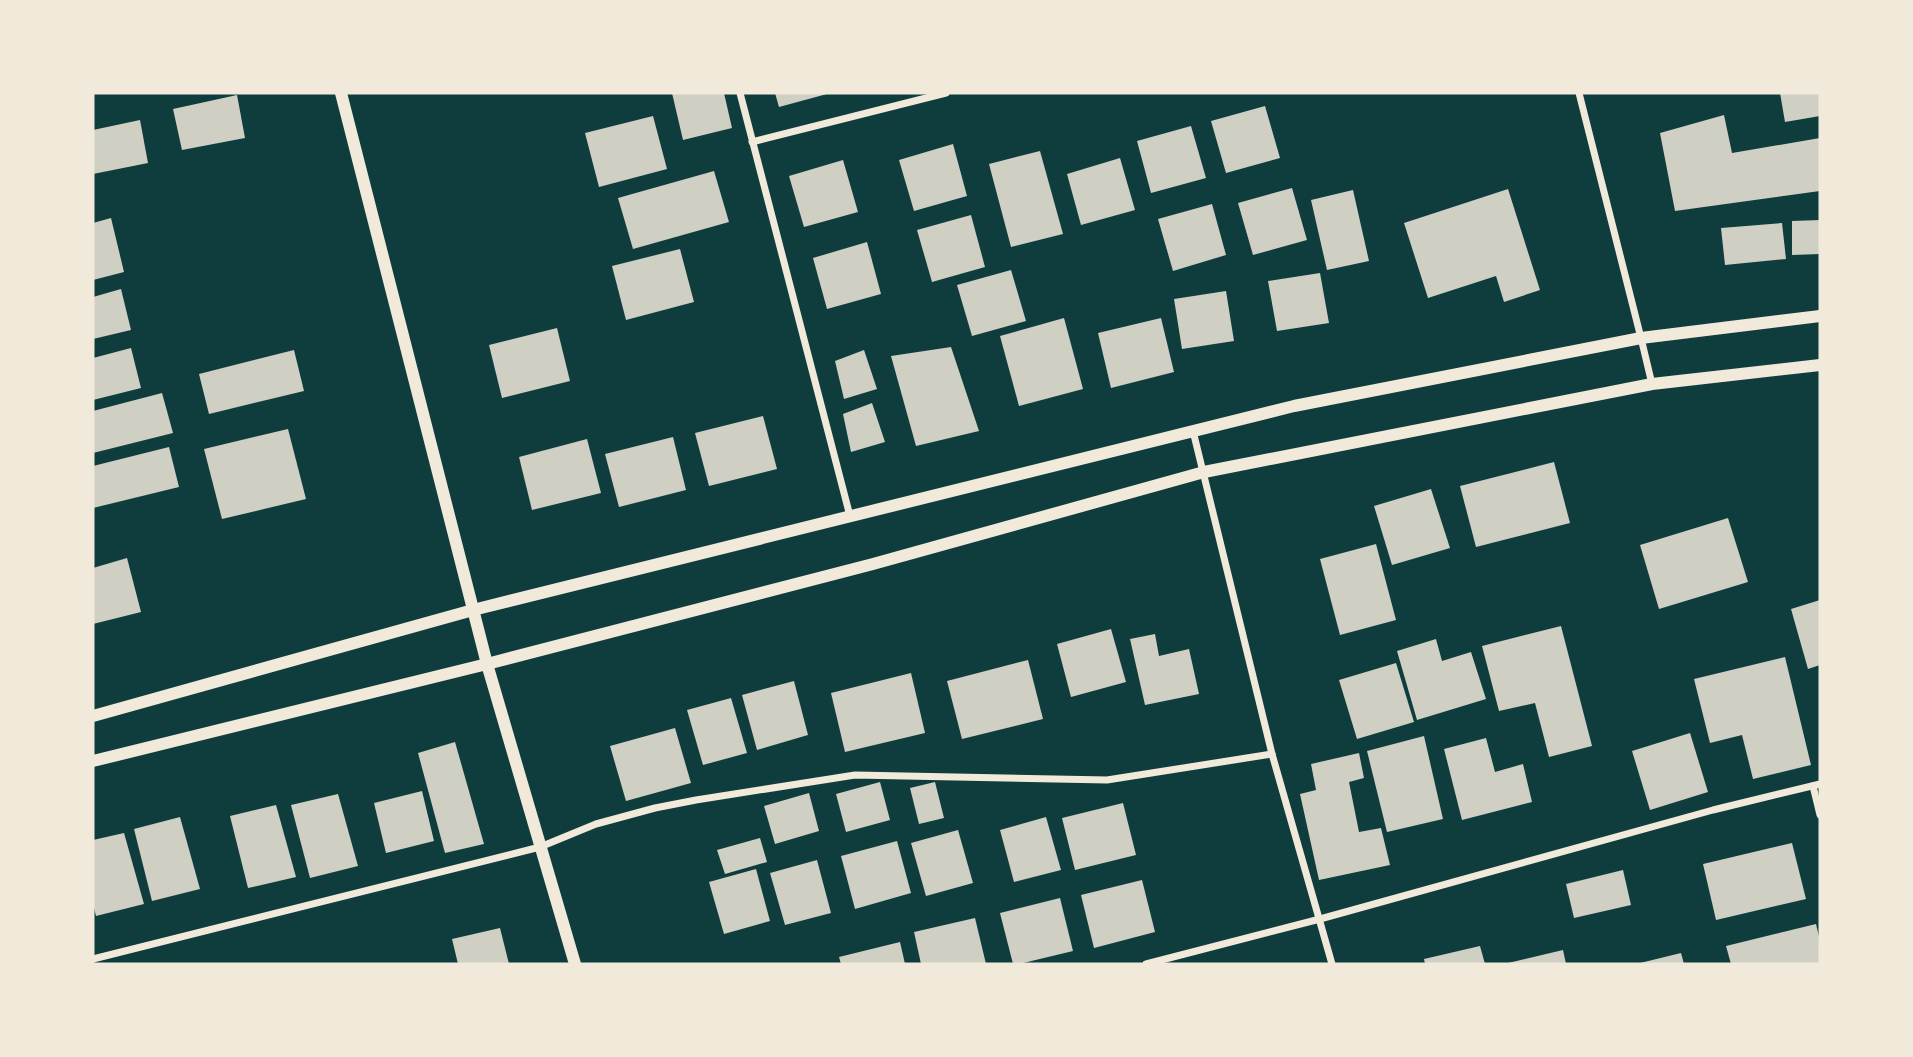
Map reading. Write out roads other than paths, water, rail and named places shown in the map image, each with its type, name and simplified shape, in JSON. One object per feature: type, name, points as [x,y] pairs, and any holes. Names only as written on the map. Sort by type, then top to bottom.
[{"type":"street","points":[[341,93],[487,664],[575,964]]},
{"type":"street","points":[[740,93],[850,516]]},
{"type":"street","points":[[752,142],[946,93]]},
{"type":"street","points":[[1579,93],[1652,384]]},
{"type":"street","points":[[93,716],[473,610],[1294,406],[1642,338],[1820,316]]},
{"type":"street","points":[[93,761],[487,664],[873,564],[1203,472],[1652,384],[1820,365]]},
{"type":"street","points":[[1194,431],[1272,754],[1332,964]]},
{"type":"street","points":[[93,959],[540,847],[596,824],[696,800],[855,775],[1107,780],[1272,754]]},
{"type":"street","points":[[1146,964],[1320,919],[1713,810],[1817,785],[1820,815]]}]
